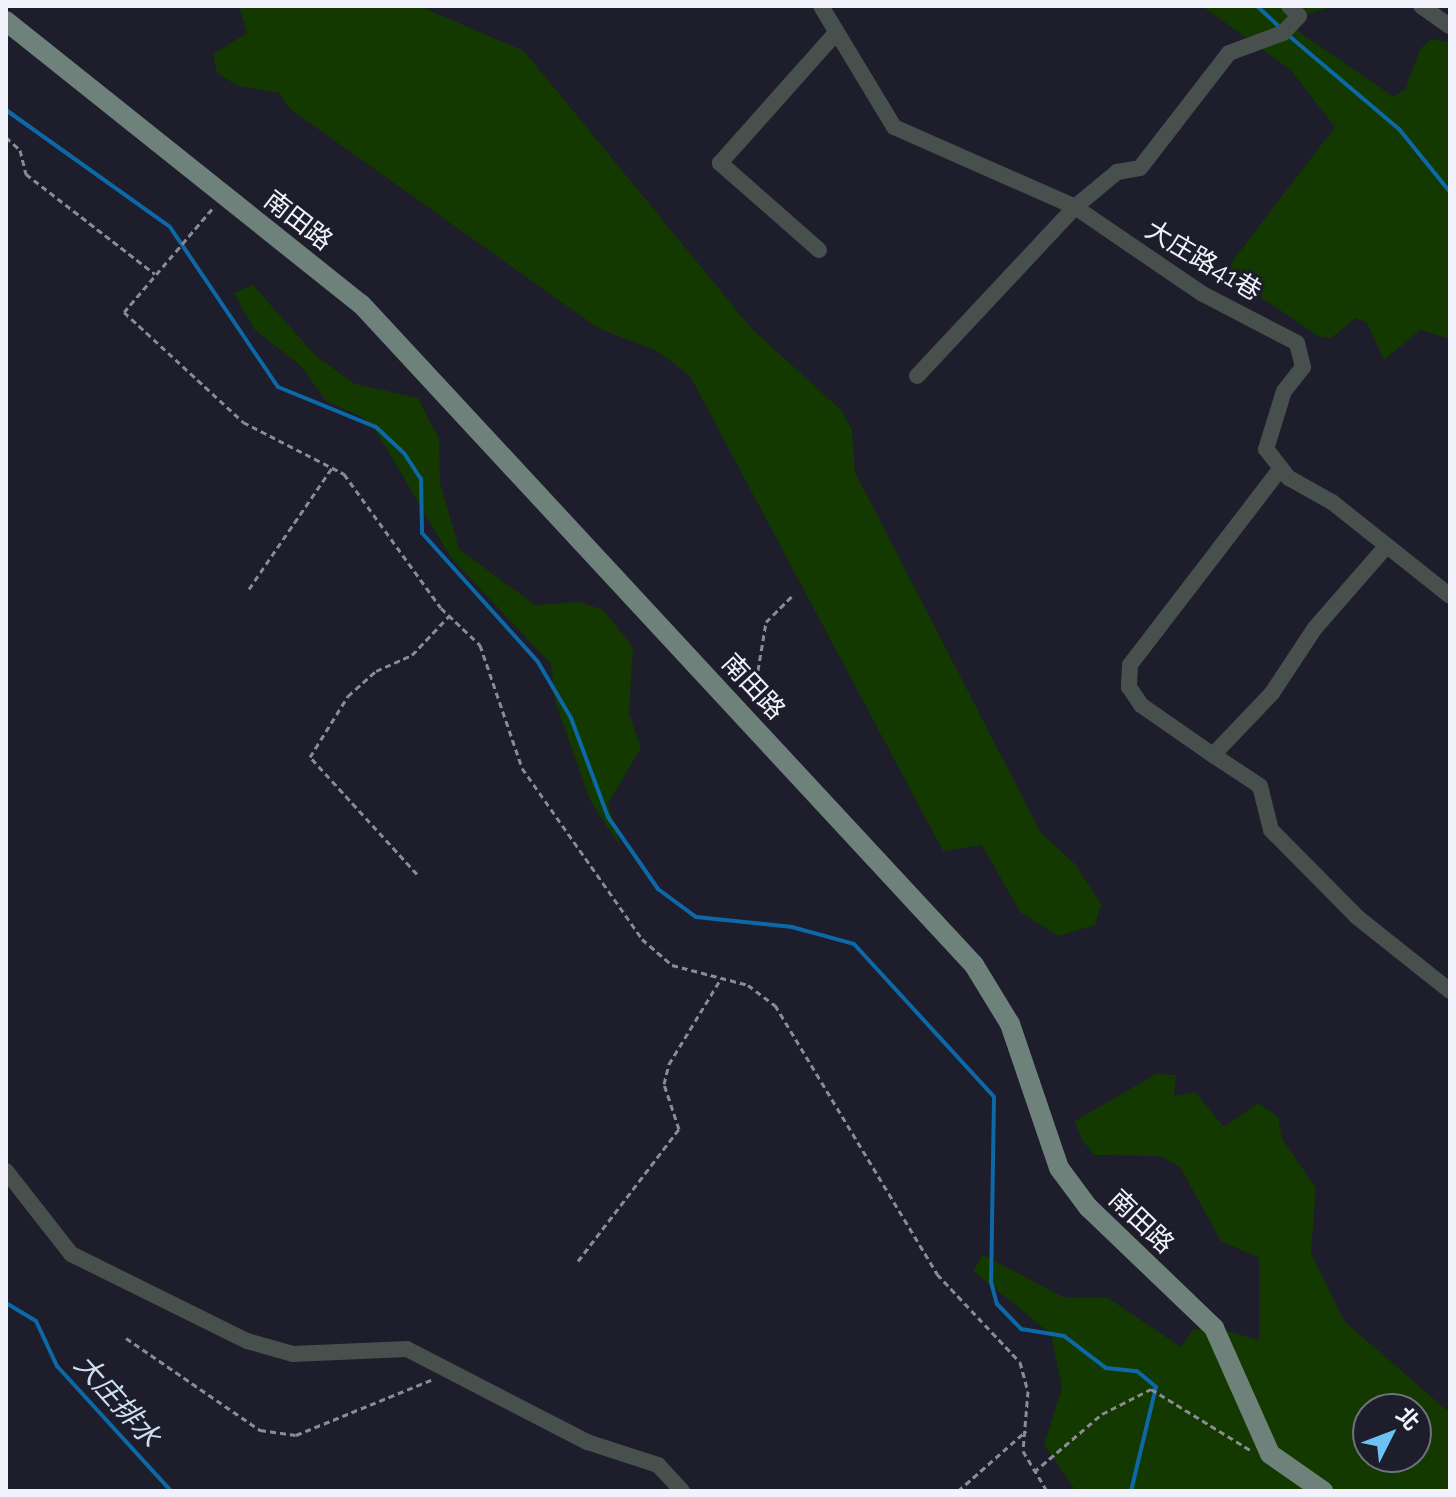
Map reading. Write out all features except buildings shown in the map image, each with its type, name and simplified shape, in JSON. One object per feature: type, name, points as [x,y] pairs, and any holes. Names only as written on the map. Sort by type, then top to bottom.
[{"type":"main road","name":"南田路","points":[[6,21],[361,304],[974,965],[1010,1024],[1059,1168],[1088,1207],[1214,1328],[1270,1454]]},
{"type":"main road","points":[[1270,1454],[1323,1491]]},
{"type":"lane","name":"大庄路41巷","points":[[821,6],[894,127],[1075,207],[1201,293],[1297,343],[1303,367],[1284,391],[1266,449],[1281,468]]},
{"type":"lane","points":[[917,376],[1075,207],[1117,172],[1140,168],[1229,53],[1283,33],[1299,16],[1289,6]]},
{"type":"lane","points":[[1421,6],[1450,26]]},
{"type":"lane","points":[[819,250],[720,163],[836,33]]},
{"type":"lane","points":[[1450,596],[1281,468],[1127,675],[1141,705],[1260,786],[1271,830],[1357,917],[1450,991]]},
{"type":"lane","points":[[1213,755],[1272,693],[1315,628],[1384,549]]},
{"type":"lane","points":[[6,1171],[71,1254],[247,1341],[293,1354],[407,1349],[587,1442],[658,1465],[682,1491]]},
{"type":"path","points":[[6,137],[20,150],[26,174],[155,274]]},
{"type":"path","points":[[222,194],[191,239],[172,254],[124,312],[243,422],[334,465],[450,615],[480,645],[492,670],[522,768],[586,851],[602,886],[672,965],[748,985],[775,1005],[937,1274],[1020,1362],[1028,1391],[1023,1451],[1047,1491]]},
{"type":"path","points":[[249,589],[334,465]]},
{"type":"path","points":[[747,719],[766,622],[792,596]]},
{"type":"path","points":[[417,874],[310,757],[348,696],[376,671],[412,655],[450,615]]},
{"type":"path","points":[[578,1261],[679,1129],[664,1084],[669,1064],[720,980]]},
{"type":"path","points":[[126,1338],[260,1430],[296,1435],[431,1380],[463,1378]]},
{"type":"path","points":[[1034,1472],[1102,1414],[1151,1389],[1242,1448],[1270,1454]]},
{"type":"path","points":[[958,1491],[1026,1431]]},
{"type":"green space","points":[[239,6],[419,6],[524,51],[752,329],[842,411],[852,430],[855,472],[1041,833],[1075,864],[1101,904],[1095,925],[1058,936],[1020,912],[982,845],[943,851],[690,376],[657,351],[598,328],[290,109],[279,93],[238,86],[217,73],[213,54],[247,33]]},
{"type":"green space","points":[[1202,6],[1337,6],[1295,17],[1299,32],[1394,97],[1406,88],[1420,49],[1431,39],[1450,42],[1450,339],[1420,330],[1384,360],[1367,323],[1356,318],[1331,338],[1318,336],[1224,272],[1335,127],[1291,70]]},
{"type":"green space","points":[[253,285],[316,356],[355,384],[418,398],[439,439],[440,483],[459,549],[535,605],[580,602],[603,610],[633,647],[629,714],[641,748],[608,803],[621,848],[590,800],[555,701],[551,664],[451,558],[378,434],[364,418],[326,401],[301,366],[254,329],[234,293]]},
{"type":"green space","points":[[1156,1074],[1176,1075],[1174,1096],[1195,1092],[1224,1127],[1258,1103],[1278,1117],[1282,1139],[1316,1188],[1311,1253],[1344,1321],[1427,1393],[1352,1393],[1352,1473],[1432,1473],[1432,1397],[1450,1413],[1450,1491],[1076,1491],[1044,1445],[1062,1388],[1051,1334],[973,1271],[983,1255],[1063,1297],[1108,1298],[1181,1347],[1193,1330],[1214,1327],[1259,1340],[1259,1258],[1221,1241],[1180,1167],[1160,1156],[1094,1155],[1081,1138],[1075,1121]]},
{"type":"waterway","points":[[1257,6],[1282,29]]},
{"type":"waterway","points":[[1288,35],[1399,129],[1450,192]]},
{"type":"waterway","points":[[6,110],[170,227],[278,387],[376,427],[404,453],[421,479],[422,533],[538,662],[571,718],[608,817],[658,889],[696,917],[792,927],[854,944],[994,1097],[991,1282],[997,1304],[1021,1329],[1064,1336],[1106,1368],[1137,1371],[1156,1387],[1131,1491]]},
{"type":"waterway","name":"大庄排水","points":[[6,1303],[36,1321],[57,1366],[171,1491]]}]
